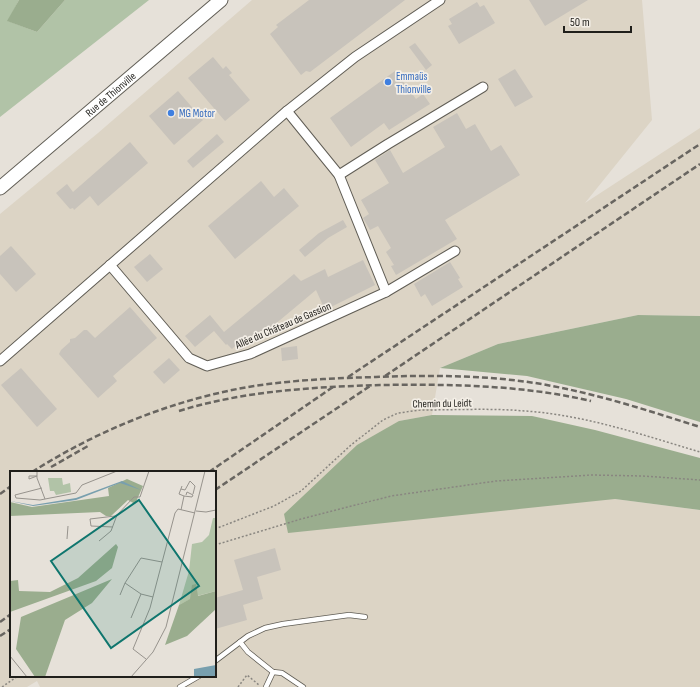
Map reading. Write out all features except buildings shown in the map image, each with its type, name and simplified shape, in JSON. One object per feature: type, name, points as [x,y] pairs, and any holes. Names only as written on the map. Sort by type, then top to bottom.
[{"type":"main road","name":"Rue de Thionville","points":[[0,188],[221,0]]},
{"type":"street","points":[[0,361],[287,111],[356,58],[440,0]]},
{"type":"street","points":[[339,174],[483,87]]},
{"type":"street","points":[[287,111],[339,174],[386,292]]},
{"type":"street","name":"Allée du Château de Gassion","points":[[110,265],[189,358],[207,366],[250,354],[386,292],[455,251]]},
{"type":"lane","points":[[216,661],[248,636],[265,628],[349,615],[365,617]]},
{"type":"lane","points":[[240,642],[248,652],[273,672],[282,673],[303,687]]},
{"type":"lane","points":[[266,687],[273,672]]},
{"type":"lane","points":[[184,686],[198,677]]},
{"type":"path","name":"Chemin du Leidt","points":[[216,529],[274,506],[301,491],[373,427],[390,416],[405,411],[525,411],[550,414],[586,420],[626,430],[700,452]]},
{"type":"path","points":[[216,545],[301,518],[391,496],[496,481],[591,475],[643,476],[700,480]]},
{"type":"path","points":[[238,687],[247,675],[262,687]]},
{"type":"path","points":[[2,687],[17,677]]},
{"type":"shaded area","points":[[252,0],[642,0],[652,120],[585,203],[700,128],[700,316],[638,315],[498,344],[440,368],[432,415],[399,421],[615,499],[700,510],[700,687],[40,687],[37,681],[27,687],[0,687],[0,214],[98,133]]},
{"type":"green space","points":[[0,0],[19,0],[8,21],[37,32],[65,0],[149,0],[0,117]]},
{"type":"green space","points":[[19,0],[65,0],[37,32],[7,21]]},
{"type":"green space","points":[[638,315],[700,316],[700,422],[626,399],[527,376],[440,368],[498,344]]},
{"type":"green space","points":[[432,415],[532,416],[595,430],[700,458],[700,510],[615,499],[288,533],[284,514],[357,445],[399,421]]},
{"type":"railway","points":[[348,377],[700,144]]},
{"type":"railway","points":[[385,376],[700,164]]},
{"type":"railway","points":[[34,471],[58,456],[111,429],[167,408],[196,399],[254,386],[315,380],[396,376],[476,377],[515,380],[598,396],[700,427]]},
{"type":"railway","points":[[179,411],[203,404],[278,391],[380,385],[460,385],[513,389],[591,401]]},
{"type":"railway","points":[[216,489],[370,386]]},
{"type":"railway","points":[[210,471],[333,387]]},
{"type":"railway","points":[[51,467],[88,446]]},
{"type":"railway","points":[[0,494],[10,487]]},
{"type":"railway","points":[[0,622],[10,615]]},
{"type":"railway","points":[[0,636],[10,630]]},
{"type":"place","name":"Emmaüs Thionville","points":[[388,82]]},
{"type":"place","name":"MG Motor","points":[[171,113]]}]
